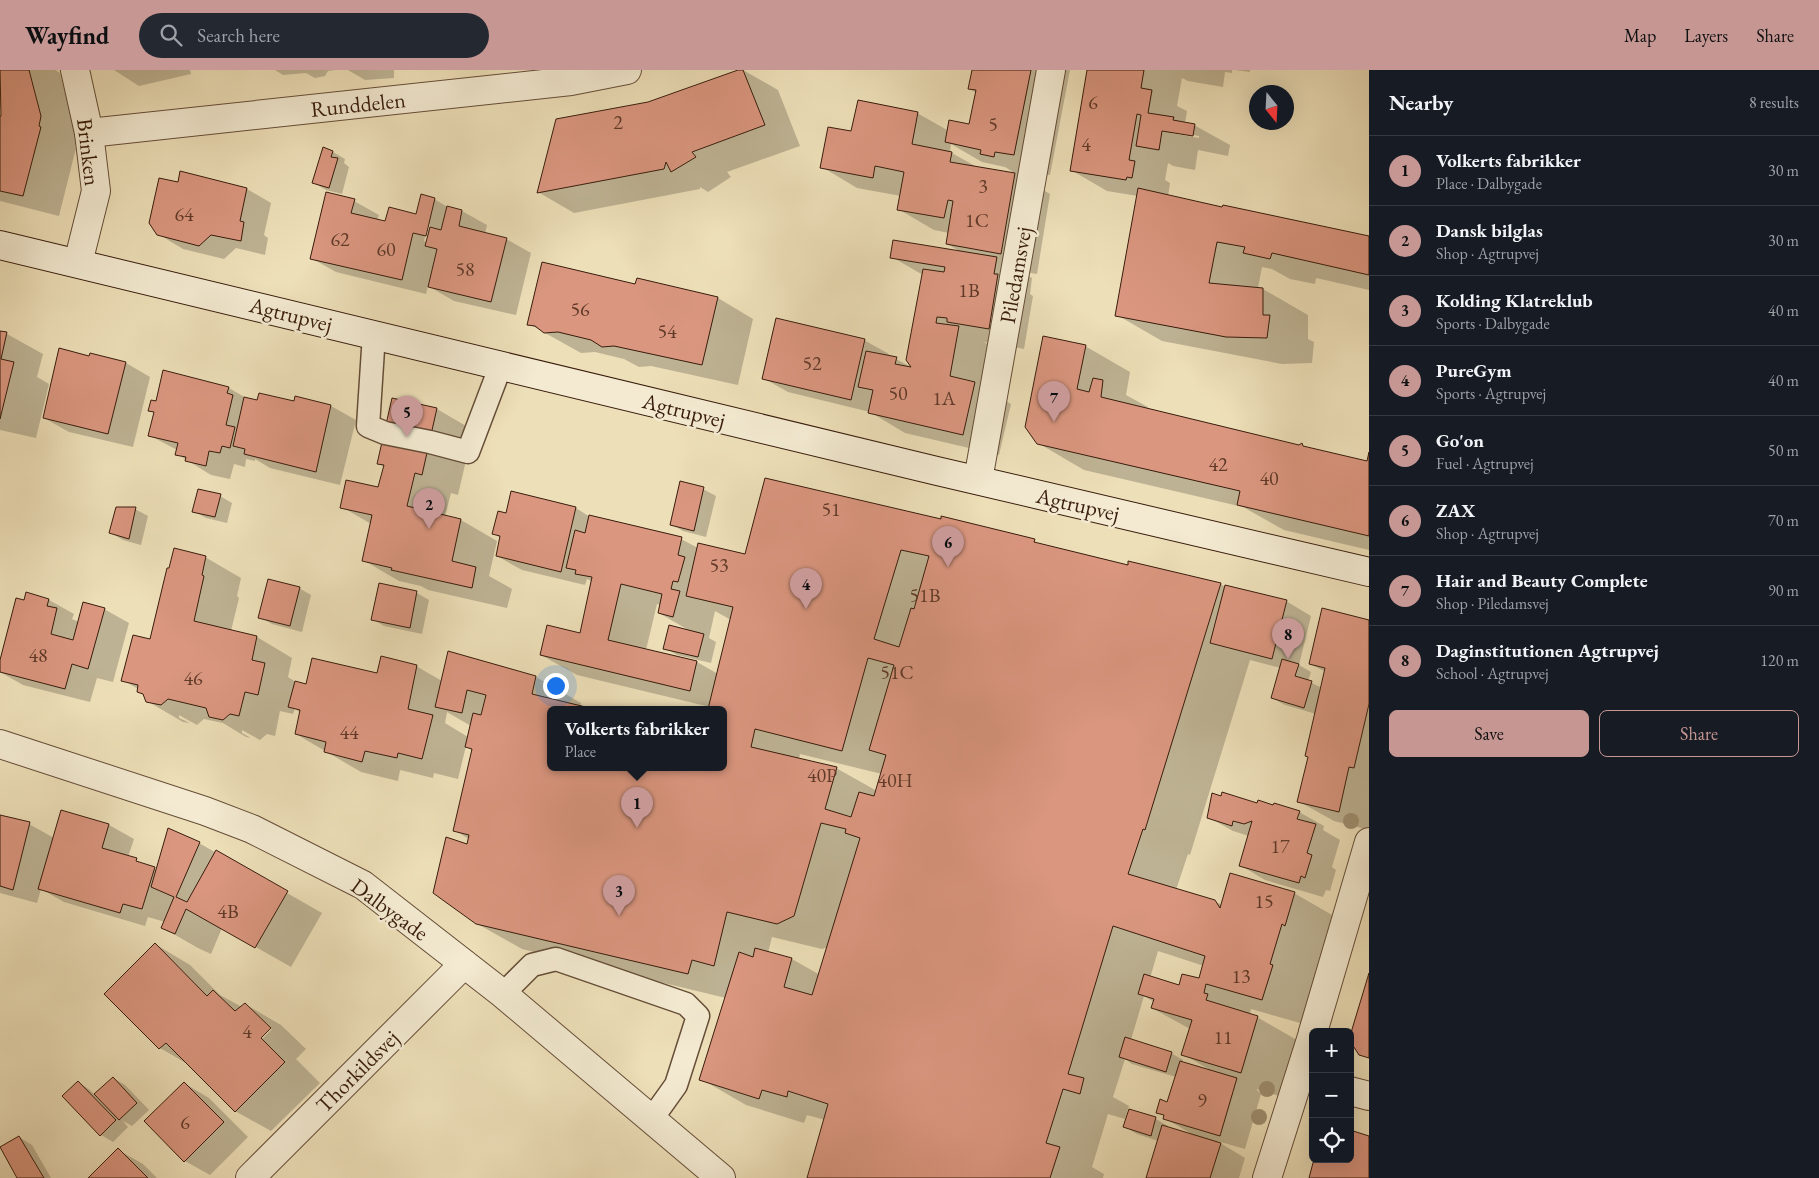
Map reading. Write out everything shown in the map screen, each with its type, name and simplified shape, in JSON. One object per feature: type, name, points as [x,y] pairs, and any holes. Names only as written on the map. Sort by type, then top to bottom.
[{"type":"street","name":"Brinken","points":[[75,70],[89,133],[96,191],[78,263]]},
{"type":"street","name":"Runddelen","points":[[89,133],[571,81],[627,70]]},
{"type":"street","name":"Piledamsvej","points":[[978,480],[1052,70]]},
{"type":"street","name":"Agtrupvej","points":[[0,245],[1369,572]]},
{"type":"street","name":"Dalbygade","points":[[0,744],[205,810],[252,829],[364,885],[503,994],[721,1178]]},
{"type":"street","points":[[1314,1028],[1369,842]]},
{"type":"street","name":"Thorkildsvej","points":[[250,1178],[464,964]]},
{"type":"street","points":[[1267,1178],[1306,1078],[1309,1058]]},
{"type":"street","points":[[1354,1092],[1369,1096]]},
{"type":"lane","points":[[374,334],[368,426],[385,433],[468,452],[501,365]]},
{"type":"lane","points":[[503,994],[532,964],[556,959],[686,1004],[698,1016],[676,1085],[651,1120]]},
{"type":"building","points":[[0,70],[29,70],[41,116],[39,126],[41,127],[23,196],[0,191]]},
{"type":"building","points":[[738,70],[743,70],[765,125],[692,152],[696,157],[671,172],[666,162],[664,169],[537,193],[556,119],[648,102]]},
{"type":"building","points":[[972,70],[1031,70],[1014,155],[995,152],[994,157],[980,154],[981,150],[945,142],[949,120],[969,124],[976,90],[968,89]]},
{"type":"building","points":[[1087,70],[1144,70],[1141,88],[1152,90],[1148,113],[1174,117],[1173,120],[1195,124],[1193,136],[1162,131],[1159,150],[1136,146],[1141,115],[1137,114],[1129,160],[1135,161],[1132,178],[1127,177],[1126,180],[1070,171]]},
{"type":"building","points":[[858,100],[918,112],[912,144],[952,152],[950,162],[1015,173],[1001,254],[946,244],[953,201],[948,200],[944,218],[897,210],[904,172],[875,166],[873,178],[820,168],[828,127],[851,131]]},
{"type":"building","points":[[323,147],[333,151],[331,157],[338,158],[329,188],[312,183]]},
{"type":"building","points":[[180,171],[247,188],[240,221],[244,222],[241,241],[211,235],[199,246],[157,235],[149,223],[159,178],[178,182]]},
{"type":"building","points":[[1138,188],[1222,207],[1223,205],[1369,236],[1369,275],[1272,253],[1270,259],[1243,253],[1245,247],[1217,242],[1209,283],[1263,288],[1263,315],[1270,315],[1267,338],[1226,337],[1115,316]]},
{"type":"building","points":[[326,192],[355,199],[351,213],[385,221],[389,207],[416,214],[421,194],[435,198],[426,236],[413,233],[402,280],[310,259]]},
{"type":"building","points":[[447,206],[462,210],[459,226],[507,238],[491,302],[428,287],[437,249],[425,246],[430,227],[441,230]]},
{"type":"building","points":[[893,240],[997,257],[994,274],[998,274],[989,329],[947,322],[947,318],[937,317],[936,323],[959,326],[950,376],[975,382],[963,435],[868,413],[873,390],[858,387],[866,351],[897,357],[895,364],[911,367],[906,360],[923,269],[944,272],[945,267],[890,258]]},
{"type":"building","points":[[542,262],[635,284],[637,278],[718,297],[702,365],[614,346],[602,347],[591,340],[558,332],[544,333],[535,326],[527,325]]},
{"type":"building","points":[[776,318],[865,339],[851,400],[762,379]]},
{"type":"building","points":[[0,331],[7,332],[1,359],[14,362],[0,419]]},
{"type":"building","points":[[1043,336],[1086,345],[1077,389],[1089,392],[1093,378],[1103,380],[1101,397],[1299,445],[1302,443],[1303,446],[1367,461],[1369,452],[1369,536],[1237,505],[1240,491],[1037,444],[1025,427]]},
{"type":"building","points":[[59,348],[89,356],[90,353],[126,362],[108,434],[43,418]]},
{"type":"building","points":[[163,370],[229,387],[227,393],[233,395],[226,425],[235,427],[230,448],[222,446],[220,453],[209,451],[206,466],[185,461],[186,457],[175,455],[178,443],[148,436],[154,412],[148,411],[151,400],[156,401]]},
{"type":"building","points":[[259,393],[294,401],[295,396],[331,405],[316,472],[244,454],[245,449],[233,446],[244,397],[257,400]]},
{"type":"building","points":[[392,398],[437,408],[422,475],[415,473],[407,506],[461,519],[452,561],[476,567],[472,588],[391,570],[392,568],[362,561],[372,515],[340,508],[346,480],[378,487],[384,465],[377,464]]},
{"type":"building","points":[[765,478],[941,519],[941,516],[1035,539],[1034,542],[1128,565],[1128,561],[1221,583],[1145,830],[1143,829],[1128,874],[1215,900],[1220,908],[1230,873],[1295,892],[1285,926],[1282,924],[1270,964],[1273,965],[1262,1000],[1206,984],[1204,993],[1208,994],[1206,1000],[1258,1016],[1241,1073],[1181,1055],[1192,1020],[1151,1008],[1154,999],[1138,994],[1144,974],[1179,985],[1182,974],[1199,978],[1205,956],[1113,926],[1068,1074],[1084,1078],[1080,1094],[1063,1089],[1046,1143],[1060,1147],[1050,1178],[807,1178],[828,1104],[788,1091],[787,1097],[762,1090],[759,1099],[699,1080],[739,952],[753,957],[755,948],[792,958],[784,987],[812,995],[860,838],[845,833],[846,829],[821,823],[794,916],[777,924],[727,912],[714,966],[692,960],[688,974],[476,924],[433,893],[446,837],[467,844],[469,835],[453,831],[472,749],[465,747],[473,713],[481,715],[486,695],[467,690],[462,713],[435,707],[448,651],[536,676],[532,694],[582,706],[547,706],[547,771],[727,771],[727,706],[709,706],[733,607],[686,596],[698,543],[745,554]],"holes":[[[901,550],[929,556],[914,609],[911,608],[899,647],[874,639]],[[868,658],[894,665],[869,750],[886,755],[874,796],[859,792],[851,817],[825,809],[837,767],[751,747],[755,729],[842,751]]]},
{"type":"building","points":[[680,481],[704,487],[694,531],[670,525]]},
{"type":"building","points":[[198,489],[221,494],[215,517],[192,512]]},
{"type":"building","points":[[511,491],[576,507],[561,572],[496,556],[500,536],[492,534],[498,511],[506,513]]},
{"type":"building","points":[[116,507],[136,507],[129,539],[109,533]]},
{"type":"building","points":[[589,515],[682,537],[678,555],[685,557],[678,582],[673,581],[671,589],[680,591],[673,617],[658,613],[662,594],[621,584],[608,640],[697,661],[690,691],[540,655],[547,625],[580,633],[592,577],[575,574],[576,570],[566,568],[575,530],[585,533]]},
{"type":"building","points":[[174,548],[206,556],[202,575],[204,576],[194,621],[257,636],[252,660],[265,663],[258,695],[245,692],[239,716],[230,714],[223,720],[209,717],[206,708],[168,699],[161,705],[146,702],[143,694],[137,692],[138,685],[121,681],[133,635],[150,639],[167,568],[169,568]]},
{"type":"building","points":[[268,579],[300,587],[290,626],[258,618]]},
{"type":"building","points":[[379,583],[417,591],[410,628],[371,620]]},
{"type":"building","points":[[1225,585],[1287,600],[1272,659],[1210,643]]},
{"type":"building","points":[[26,592],[49,599],[47,606],[57,608],[51,634],[73,640],[83,602],[105,608],[88,669],[72,664],[65,689],[0,672],[0,660],[16,598],[24,600]]},
{"type":"building","points":[[1322,608],[1369,620],[1369,704],[1354,768],[1349,767],[1339,812],[1297,802],[1308,757],[1305,756],[1325,668],[1309,664]]},
{"type":"building","points":[[669,625],[704,634],[698,657],[663,649]]},
{"type":"building","points":[[381,656],[417,665],[408,709],[433,715],[422,759],[398,753],[397,758],[365,751],[362,762],[324,752],[326,742],[295,734],[300,710],[288,707],[295,681],[306,684],[312,658],[377,673]]},
{"type":"building","points":[[1282,659],[1299,664],[1295,676],[1312,681],[1304,708],[1271,698]]},
{"type":"building","points":[[1222,792],[1257,803],[1258,800],[1300,811],[1297,819],[1316,824],[1307,853],[1312,855],[1305,878],[1301,876],[1299,883],[1239,866],[1252,821],[1244,824],[1233,821],[1232,826],[1207,818],[1212,793],[1221,796]]},
{"type":"building","points":[[61,810],[109,824],[102,848],[137,858],[136,861],[155,867],[142,909],[123,904],[120,913],[38,889]]},
{"type":"building","points":[[0,815],[30,822],[13,890],[0,886]]},
{"type":"building","points":[[168,828],[200,842],[176,897],[187,902],[216,850],[288,891],[255,948],[186,909],[175,934],[161,928],[174,897],[151,887]]},
{"type":"building","points":[[155,943],[207,996],[213,990],[235,1011],[245,1003],[271,1028],[261,1038],[285,1062],[235,1112],[166,1043],[159,1049],[104,994]]},
{"type":"building","points":[[1369,973],[1369,1058],[1359,1055],[1354,1047],[1354,1028],[1352,1028]]},
{"type":"building","points":[[1125,1037],[1172,1052],[1166,1072],[1119,1057]]},
{"type":"building","points":[[1180,1061],[1237,1078],[1220,1136],[1163,1119],[1164,1115],[1156,1113],[1160,1099],[1167,1102]]},
{"type":"building","points":[[113,1077],[137,1103],[119,1120],[94,1094]]},
{"type":"building","points":[[78,1081],[116,1120],[100,1136],[62,1096]]},
{"type":"building","points":[[184,1082],[224,1122],[184,1162],[144,1121]]},
{"type":"building","points":[[1129,1109],[1156,1117],[1151,1136],[1123,1127]]},
{"type":"building","points":[[1162,1125],[1221,1143],[1210,1178],[1146,1178]]},
{"type":"building","points":[[1354,1131],[1369,1136],[1369,1178],[1309,1178],[1313,1163],[1354,1163]]},
{"type":"building","points":[[19,1136],[44,1178],[17,1178],[0,1147]]},
{"type":"building","points":[[118,1148],[148,1178],[88,1178]]},
{"type":"place","name":"Hair and Beauty Complete","points":[[1054,422]]},
{"type":"place","name":"Go'on","points":[[407,437]]},
{"type":"place","name":"Dansk bilglas","points":[[429,529]]},
{"type":"place","name":"ZAX","points":[[948,567]]},
{"type":"place","name":"PureGym","points":[[806,609]]},
{"type":"place","name":"Daginstitutionen Agtrupvej","points":[[1288,659]]},
{"type":"place","name":"Volkerts fabrikker","points":[[637,828]]},
{"type":"place","name":"Kolding Klatreklub","points":[[619,916]]}]
